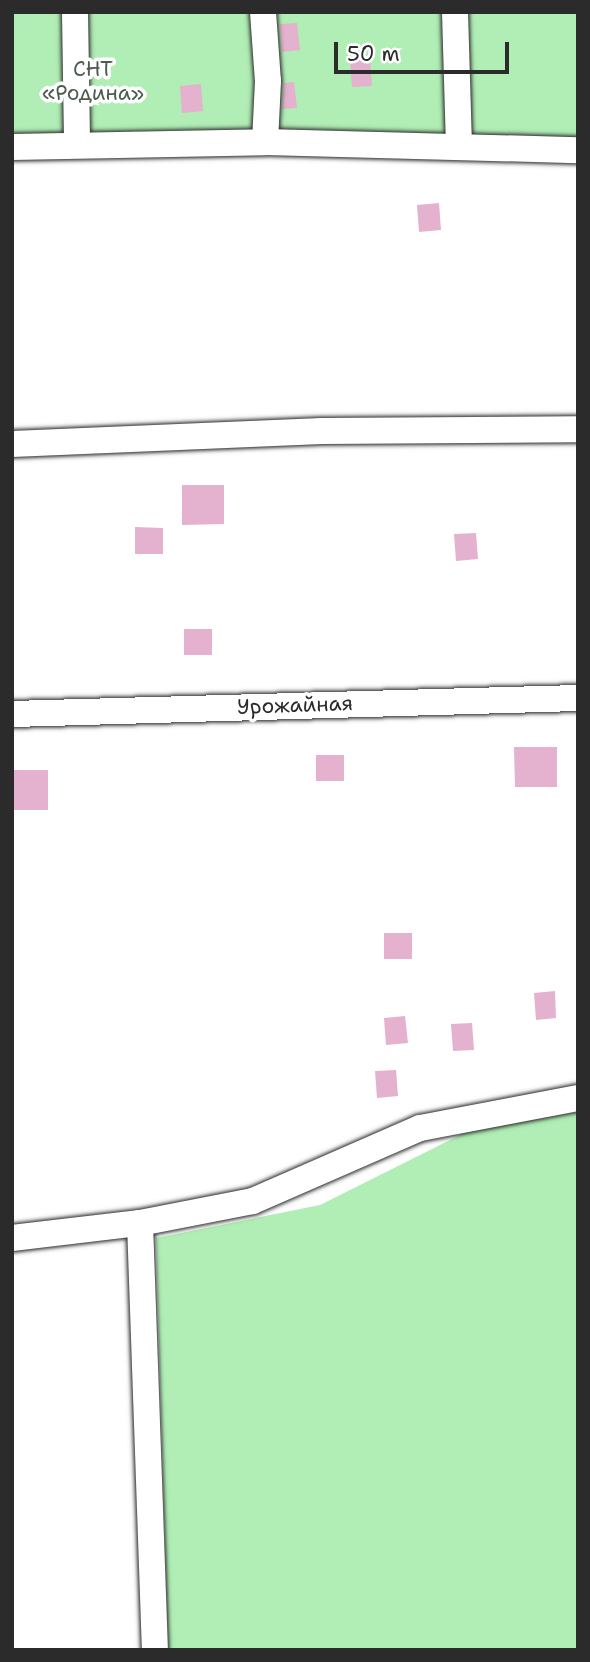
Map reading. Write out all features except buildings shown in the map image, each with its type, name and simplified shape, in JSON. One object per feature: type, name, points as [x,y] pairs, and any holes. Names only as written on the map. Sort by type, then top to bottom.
[{"type":"street","points":[[75,12],[77,144]]},
{"type":"street","points":[[263,12],[268,81],[265,142]]},
{"type":"street","points":[[455,12],[460,144]]},
{"type":"street","points":[[12,147],[265,142],[460,144],[578,150]]},
{"type":"street","points":[[12,444],[322,430],[578,429]]},
{"type":"street","name":"Урожайная","points":[[12,714],[578,698]]},
{"type":"street","points":[[12,1238],[140,1223],[253,1202],[420,1128],[578,1098]]},
{"type":"street","points":[[140,1223],[155,1650]]},
{"type":"green space","name":"СНТ «Родина»","points":[[12,12],[578,12],[578,143],[12,153]]},
{"type":"green space","points":[[578,1112],[578,1650],[168,1650],[156,1238],[320,1205],[474,1128]]}]
